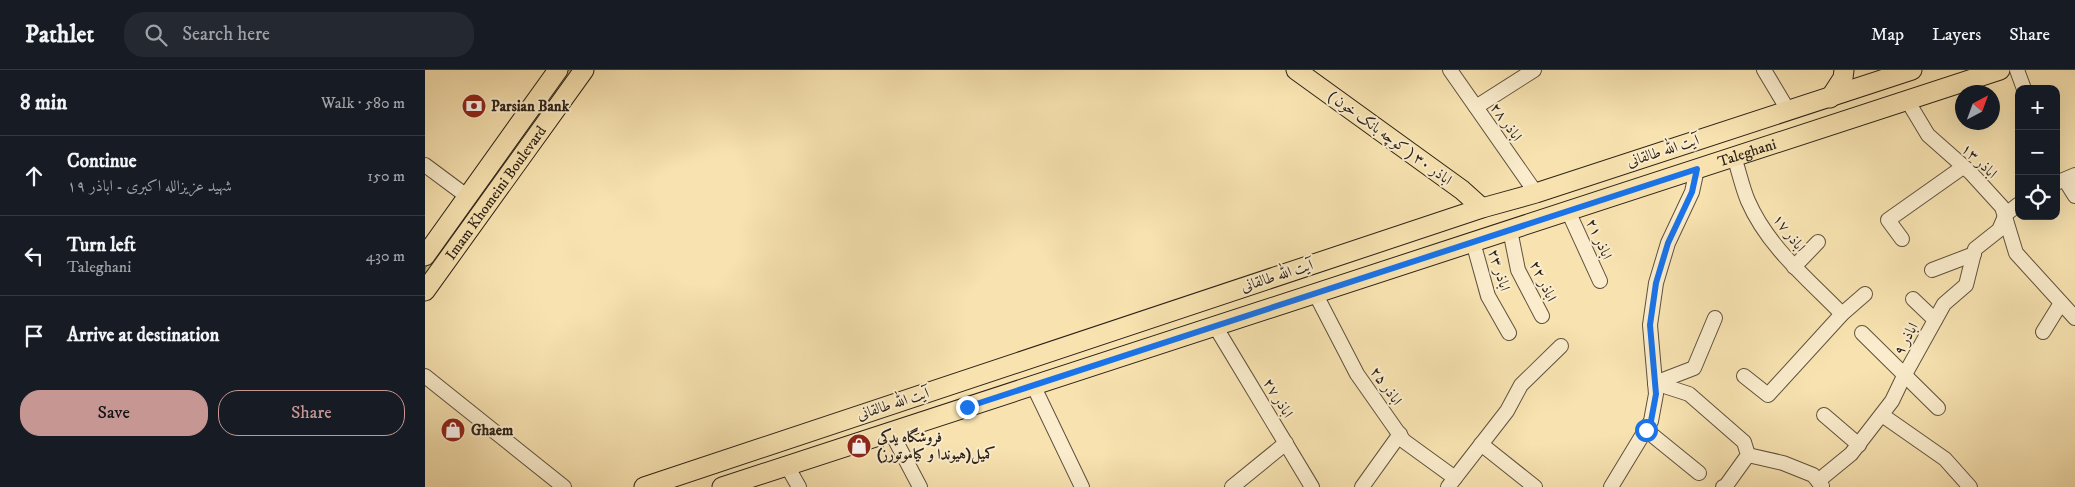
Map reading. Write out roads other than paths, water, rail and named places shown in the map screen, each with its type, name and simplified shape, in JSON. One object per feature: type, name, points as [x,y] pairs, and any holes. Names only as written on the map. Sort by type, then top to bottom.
[{"type":"main road","name":"Imam Khomeini Boulevard","points":[[425,256],[558,70]]},
{"type":"main road","name":"Imam Khomeini Boulevard","points":[[425,292],[584,70]]},
{"type":"main road","points":[[1830,98],[1843,78],[1844,70]]},
{"type":"main road","name":"آیت الله طالقانی","points":[[644,487],[1482,208],[1536,193],[1912,70]]},
{"type":"main road","name":"Taleghani","points":[[723,487],[2000,70]]},
{"type":"main road","name":"اباذر ۳۰ ( کوچه بانک خون )","points":[[1299,71],[1462,190],[1482,208]]},
{"type":"main road","points":[[1619,166],[1613,175],[1613,183],[1628,191]]},
{"type":"main road","points":[[1560,185],[1570,189],[1575,196],[1573,204],[1568,211]]},
{"type":"street","name":"اباذر ۲۸","points":[[1450,70],[1536,193]]},
{"type":"street","points":[[1476,107],[1534,70]]},
{"type":"street","points":[[1764,70],[1787,110]]},
{"type":"street","points":[[2017,70],[2023,85]]},
{"type":"street","name":"اباذر ۱۳","points":[[1907,100],[1928,135],[2002,207],[2006,214],[2016,253],[2075,318]]},
{"type":"street","name":"اباذر ۱۷","points":[[1734,157],[1748,201],[1769,238],[1794,267],[1842,314]]},
{"type":"street","points":[[425,165],[468,197]]},
{"type":"street","points":[[1902,239],[1888,220],[1963,167]]},
{"type":"street","points":[[1611,487],[1651,421],[1656,394],[1650,325],[1656,283],[1668,243],[1692,192],[1697,169]]},
{"type":"street","points":[[2066,179],[2075,196]]},
{"type":"street","name":"اباذر ۹","points":[[1820,484],[1859,445],[1892,401],[1944,304],[1966,285],[1975,249],[1999,230],[2006,214],[2015,207]]},
{"type":"street","name":"اباذر ۲۱","points":[[1568,211],[1599,281]]},
{"type":"street","name":"اباذر ۲۲","points":[[1510,230],[1518,270],[1542,316]]},
{"type":"street","name":"اباذر ۲۳","points":[[1473,242],[1488,296],[1509,333]]},
{"type":"street","points":[[1794,267],[1819,242]]},
{"type":"street","points":[[1932,270],[1974,254]]},
{"type":"street","name":"اباذر ۲۵","points":[[1315,294],[1357,374],[1405,441],[1451,482]]},
{"type":"street","points":[[1744,376],[1768,395],[1842,314],[1865,294]]},
{"type":"street","points":[[1913,298],[1935,320]]},
{"type":"street","points":[[2043,332],[2061,303]]},
{"type":"street","points":[[1655,383],[1693,368],[1715,318]]},
{"type":"street","name":"اباذر ۲۷","points":[[1215,326],[1312,487]]},
{"type":"street","points":[[1862,333],[1938,408]]},
{"type":"street","points":[[1451,482],[1507,411],[1521,385],[1561,346]]},
{"type":"street","points":[[425,376],[564,487]]},
{"type":"street","points":[[1655,383],[1689,394],[1744,442],[1748,455]]},
{"type":"street","points":[[1033,385],[1083,487]]},
{"type":"street","points":[[1824,415],[1859,445]]},
{"type":"street","points":[[1882,415],[1945,459],[1970,487]]},
{"type":"street","points":[[1646,430],[1699,473]]},
{"type":"street","points":[[891,432],[919,487]]},
{"type":"street","points":[[1362,487],[1400,434]]},
{"type":"street","points":[[1232,487],[1285,443]]},
{"type":"street","points":[[1481,444],[1535,487]]},
{"type":"street","points":[[1748,455],[1783,463],[1813,475],[1820,484]]},
{"type":"street","points":[[1723,487],[1725,487],[1748,455]]},
{"type":"street","points":[[787,466],[799,487]]},
{"type":"place","name":"Parsian Bank","points":[[474,106]]},
{"type":"place","name":"Ghaem","points":[[453,430]]},
{"type":"place","name":"فروشگاه يدكي كميل(هیوندا و کیاموتورز)","points":[[859,446]]}]
